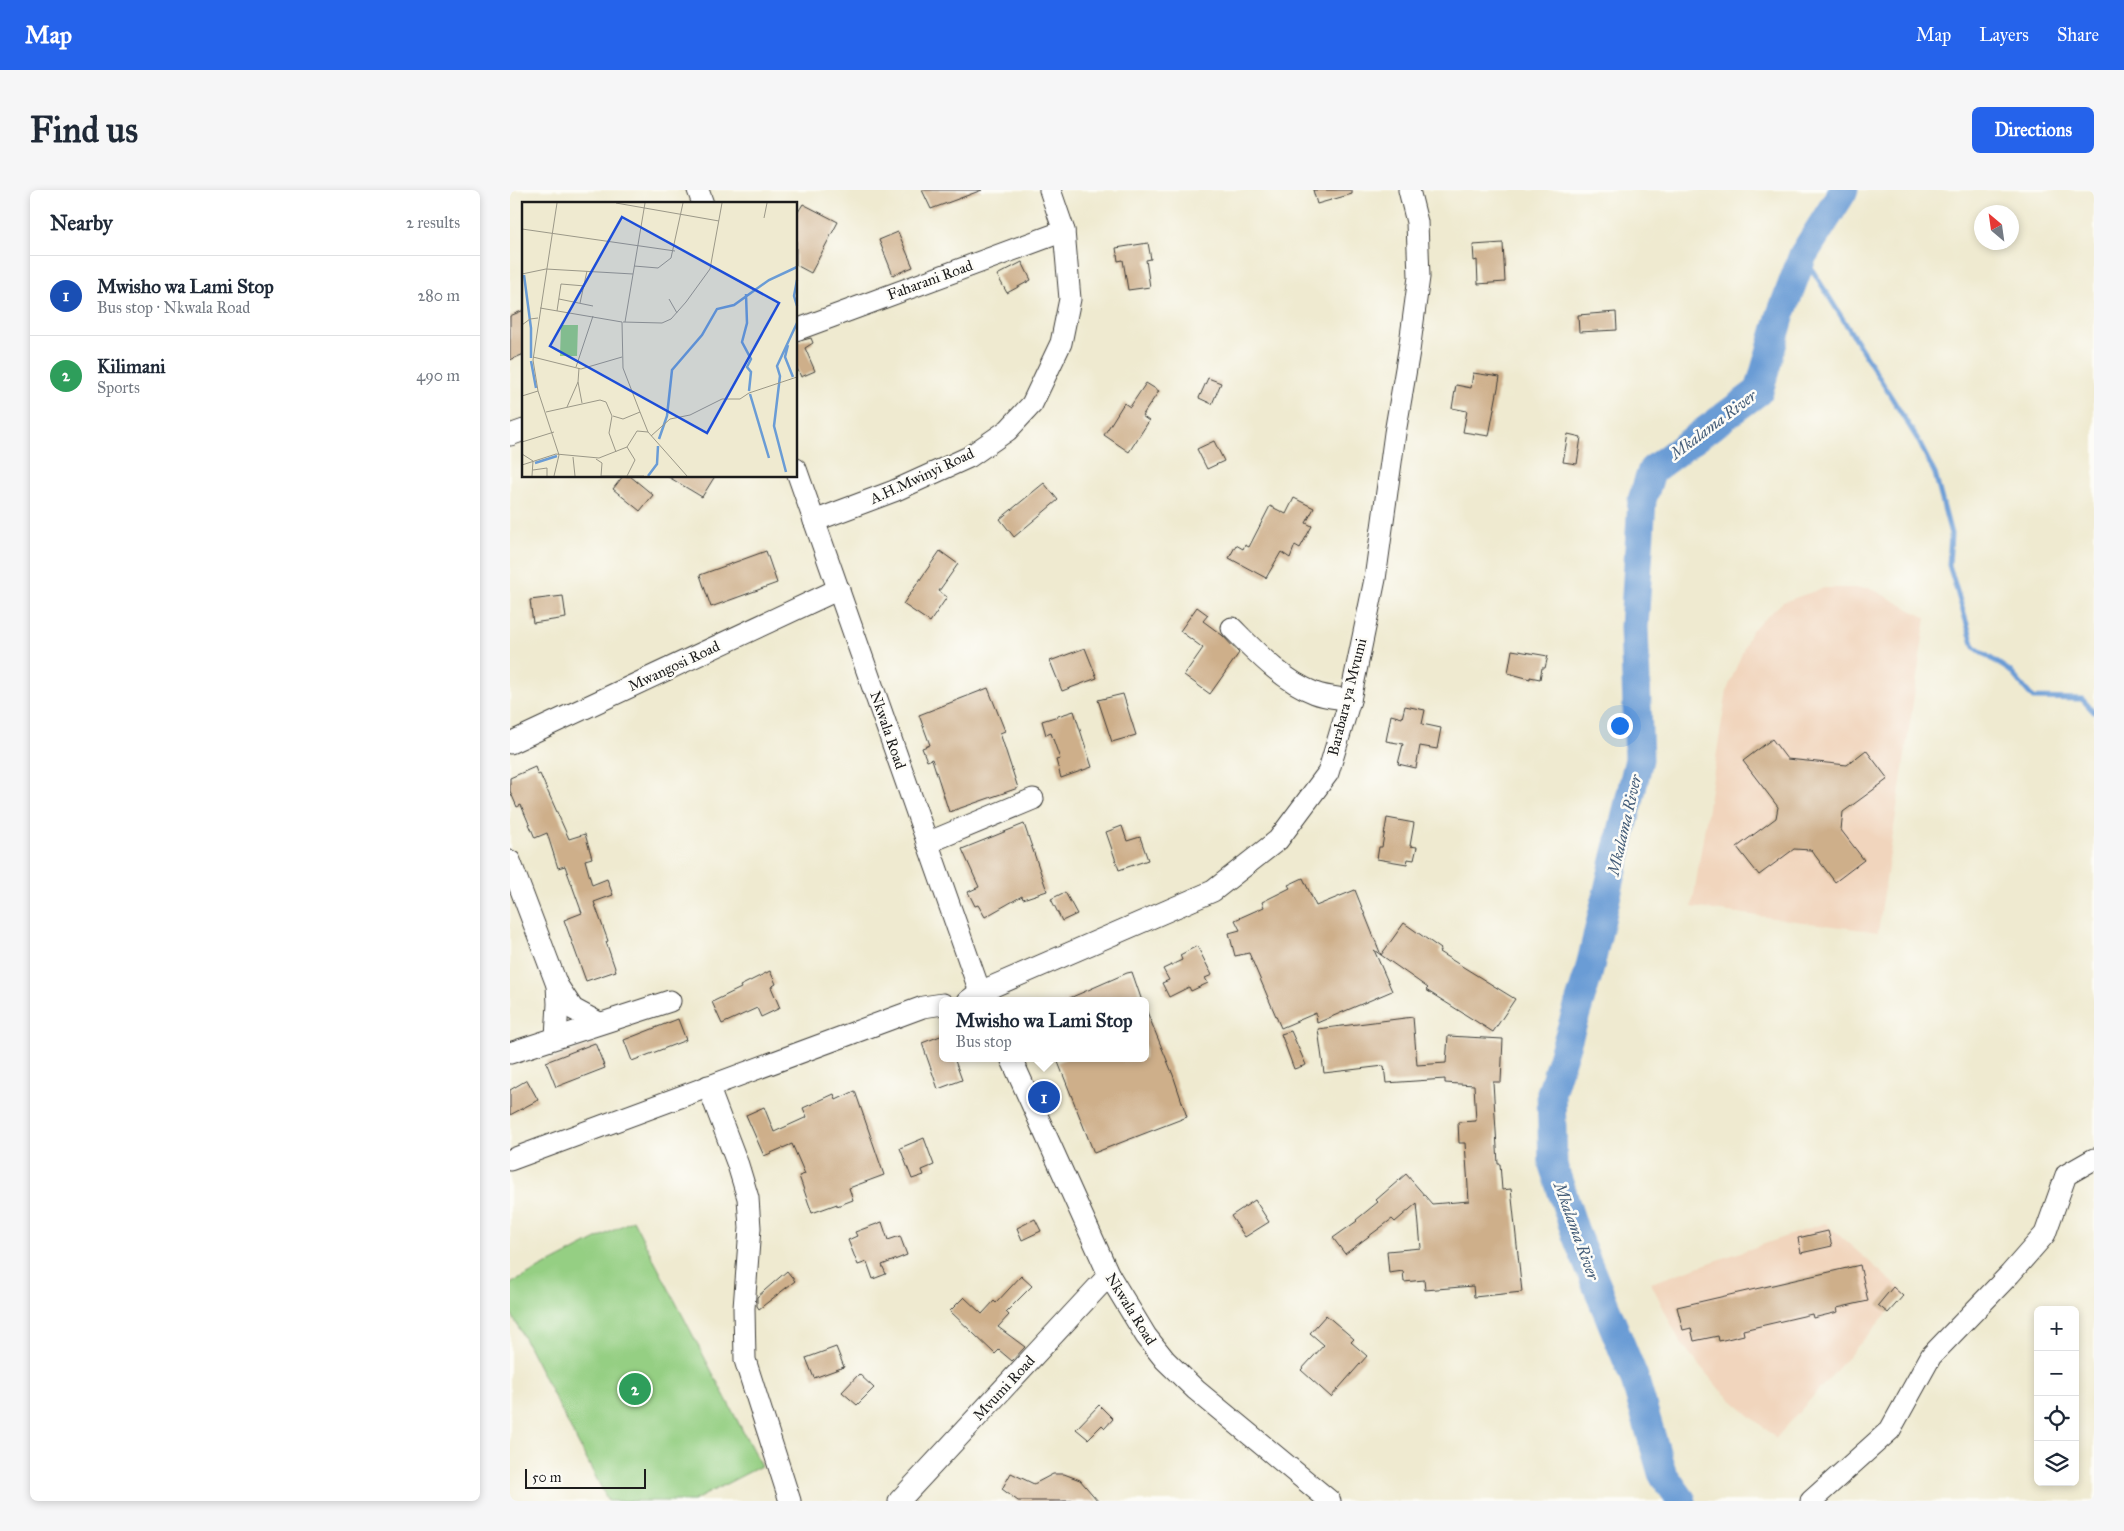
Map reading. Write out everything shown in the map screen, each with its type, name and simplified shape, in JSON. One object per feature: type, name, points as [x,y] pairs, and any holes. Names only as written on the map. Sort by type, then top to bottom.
[{"type":"street","points":[[698,190],[702,202]]},
{"type":"street","name":"A.H.Mwinyi Road","points":[[814,521],[894,491],[969,457],[1008,430],[1032,404],[1061,344],[1070,299],[1064,231],[1050,190]]},
{"type":"street","name":"Barabara ya Mvumi","points":[[974,996],[1213,891],[1278,840],[1328,773],[1350,700],[1375,579],[1395,433],[1409,351],[1419,277],[1417,222],[1409,190]]},
{"type":"street","name":"Faharani Road","points":[[798,329],[1064,231]]},
{"type":"street","points":[[510,435],[522,431]]},
{"type":"street","name":"Nkwala Road","points":[[798,475],[928,843],[974,996]]},
{"type":"street","name":"Mwangosi Road","points":[[510,743],[838,589]]},
{"type":"street","points":[[1232,628],[1270,665],[1294,681],[1316,693],[1350,700]]},
{"type":"street","points":[[928,843],[1033,799]]},
{"type":"street","points":[[510,861],[515,885],[557,985],[573,1009],[600,1023]]},
{"type":"street","points":[[556,1037],[557,985]]},
{"type":"street","points":[[510,1053],[670,1002]]},
{"type":"street","points":[[510,1160],[923,1007],[939,1005]]},
{"type":"street","name":"Nkwala Road","points":[[1013,1062],[1109,1275],[1146,1336],[1165,1360],[1196,1390],[1330,1501]]},
{"type":"street","points":[[708,1086],[738,1165],[748,1198],[750,1228],[744,1308],[746,1360],[790,1501]]},
{"type":"street","points":[[1811,1501],[1890,1430],[1931,1356],[2010,1274],[2045,1234],[2066,1175],[2094,1159]]},
{"type":"street","name":"Mvumi Road","points":[[899,1501],[1109,1275]]},
{"type":"shaded area","points":[[1824,588],[1870,588],[1926,618],[1878,932],[1692,907],[1727,690],[1751,631],[1783,602]]},
{"type":"shaded area","points":[[1825,1223],[1905,1293],[1776,1438],[1721,1391],[1680,1342],[1651,1283]]},
{"type":"green space","points":[[633,1220],[761,1466],[693,1501],[608,1501],[510,1311],[510,1284]]},
{"type":"building","points":[[922,190],[982,190],[931,209]]},
{"type":"building","points":[[1313,190],[1352,190],[1352,194],[1317,204]]},
{"type":"building","points":[[803,204],[838,222],[811,273],[798,266],[798,212]]},
{"type":"building","points":[[898,232],[913,267],[893,275],[879,240]]},
{"type":"building","points":[[1148,243],[1151,259],[1146,260],[1150,287],[1128,290],[1123,260],[1118,261],[1116,248]]},
{"type":"building","points":[[1503,243],[1505,282],[1478,284],[1477,260],[1474,261],[1473,245]]},
{"type":"building","points":[[1022,262],[1031,280],[1007,293],[997,275]]},
{"type":"building","points":[[522,311],[522,355],[510,360],[510,316]]},
{"type":"building","points":[[1616,312],[1617,330],[1579,332],[1578,315]]},
{"type":"building","points":[[811,338],[813,343],[805,348],[815,371],[801,377],[798,370],[798,341]]},
{"type":"building","points":[[1473,373],[1500,377],[1489,436],[1463,432],[1467,411],[1452,408],[1456,385],[1471,388]]},
{"type":"building","points":[[1208,378],[1221,383],[1212,404],[1199,398]]},
{"type":"building","points":[[1146,383],[1159,391],[1142,416],[1149,421],[1129,452],[1104,435],[1124,403],[1130,407]]},
{"type":"building","points":[[1568,434],[1581,437],[1577,464],[1563,462]]},
{"type":"building","points":[[1214,441],[1224,461],[1207,469],[1197,449]]},
{"type":"building","points":[[621,478],[632,478],[653,495],[640,511],[613,489]]},
{"type":"building","points":[[670,478],[714,478],[702,497]]},
{"type":"building","points":[[1044,483],[1058,500],[1014,537],[1000,519]]},
{"type":"building","points":[[1294,498],[1314,508],[1306,523],[1312,526],[1300,548],[1295,545],[1290,558],[1281,552],[1266,578],[1229,558],[1236,545],[1243,549],[1245,545],[1249,547],[1270,506],[1286,514]]},
{"type":"building","points":[[766,551],[777,583],[711,607],[700,575]]},
{"type":"building","points":[[940,551],[958,564],[939,591],[947,597],[930,622],[903,604]]},
{"type":"building","points":[[563,596],[566,618],[533,623],[530,600]]},
{"type":"building","points":[[1197,607],[1208,615],[1203,621],[1222,635],[1239,653],[1210,694],[1184,675],[1203,648],[1180,631]]},
{"type":"building","points":[[1085,648],[1097,678],[1062,691],[1050,661]]},
{"type":"building","points":[[1512,650],[1548,656],[1545,668],[1542,668],[1540,679],[1530,677],[1530,679],[1508,673]]},
{"type":"building","points":[[988,688],[1005,731],[1000,733],[1018,788],[949,812],[932,759],[927,761],[922,748],[930,745],[919,715]]},
{"type":"building","points":[[1123,694],[1136,735],[1112,742],[1098,700]]},
{"type":"building","points":[[1405,706],[1425,710],[1422,724],[1441,728],[1437,749],[1420,746],[1416,768],[1398,764],[1403,744],[1386,741],[1391,715],[1402,718]]},
{"type":"building","points":[[1074,711],[1092,767],[1061,778],[1056,760],[1060,759],[1051,733],[1046,735],[1042,721]]},
{"type":"building","points":[[1772,739],[1787,759],[1847,765],[1866,750],[1888,779],[1843,812],[1841,830],[1864,860],[1835,882],[1811,850],[1794,849],[1759,875],[1737,847],[1776,818],[1778,807],[1743,761]]},
{"type":"building","points":[[535,767],[538,775],[540,774],[569,839],[585,834],[592,858],[585,860],[592,885],[607,879],[613,895],[594,902],[616,971],[586,981],[564,920],[582,913],[565,866],[558,868],[547,833],[535,838],[521,805],[517,807],[510,791],[510,778]]},
{"type":"building","points":[[1387,818],[1414,823],[1410,846],[1417,847],[1414,860],[1408,859],[1407,864],[1377,859],[1379,847],[1382,847]]},
{"type":"building","points":[[1024,824],[1047,891],[1023,899],[1022,896],[985,917],[978,905],[975,906],[968,892],[979,887],[962,849]]},
{"type":"building","points":[[1122,826],[1127,841],[1140,837],[1148,860],[1119,870],[1106,832]]},
{"type":"building","points":[[1303,878],[1316,906],[1355,890],[1381,955],[1374,950],[1392,991],[1317,1023],[1316,1013],[1281,1028],[1249,953],[1235,956],[1229,933],[1240,930],[1235,920],[1264,907],[1262,902],[1290,888],[1288,885]]},
{"type":"building","points":[[1065,892],[1077,914],[1062,921],[1051,899]]},
{"type":"building","points":[[1404,923],[1441,949],[1439,952],[1515,999],[1493,1032],[1426,990],[1428,988],[1381,955]]},
{"type":"building","points":[[1197,946],[1212,975],[1205,978],[1208,983],[1191,991],[1189,987],[1169,997],[1162,983],[1169,980],[1163,969],[1182,960],[1180,955]]},
{"type":"building","points":[[770,971],[776,984],[771,987],[780,1008],[761,1017],[757,1008],[722,1024],[712,1002]]},
{"type":"building","points":[[1132,972],[1141,997],[1072,997]]},
{"type":"building","points":[[1149,1017],[1173,1075],[1187,1117],[1094,1153],[1058,1062],[1149,1062]]},
{"type":"building","points":[[1413,1017],[1417,1065],[1446,1063],[1448,1036],[1503,1039],[1501,1082],[1493,1082],[1498,1164],[1500,1164],[1502,1190],[1511,1189],[1522,1292],[1474,1297],[1473,1286],[1425,1290],[1424,1280],[1404,1282],[1403,1271],[1389,1273],[1387,1251],[1421,1248],[1417,1203],[1395,1222],[1392,1219],[1345,1254],[1333,1238],[1357,1221],[1378,1202],[1376,1200],[1406,1174],[1432,1204],[1469,1201],[1465,1143],[1459,1143],[1458,1122],[1476,1121],[1474,1085],[1445,1083],[1445,1079],[1386,1083],[1384,1066],[1324,1073],[1318,1029]]},
{"type":"building","points":[[678,1019],[686,1040],[632,1061],[624,1040]]},
{"type":"building","points":[[1291,1031],[1306,1065],[1294,1069],[1281,1034]]},
{"type":"building","points":[[939,1037],[939,1062],[955,1062],[962,1080],[938,1089],[922,1043]]},
{"type":"building","points":[[595,1043],[605,1068],[556,1087],[546,1062]]},
{"type":"building","points":[[527,1080],[538,1100],[510,1115],[510,1090]]},
{"type":"building","points":[[855,1091],[884,1175],[849,1188],[853,1200],[812,1213],[799,1176],[805,1174],[792,1144],[764,1156],[746,1115],[764,1107],[774,1132],[807,1117],[803,1108],[834,1094],[836,1100]]},
{"type":"building","points":[[924,1138],[934,1165],[922,1170],[924,1175],[912,1179],[900,1148]]},
{"type":"building","points":[[1255,1200],[1269,1222],[1245,1237],[1231,1216]]},
{"type":"building","points":[[1035,1219],[1041,1231],[1022,1240],[1017,1228]]},
{"type":"building","points":[[882,1222],[888,1240],[900,1236],[907,1255],[882,1265],[886,1274],[873,1279],[867,1262],[858,1265],[848,1240],[857,1236],[855,1232]]},
{"type":"building","points":[[1828,1231],[1832,1246],[1801,1253],[1798,1238]]},
{"type":"building","points":[[1860,1265],[1868,1301],[1837,1308],[1838,1312],[1813,1318],[1812,1314],[1743,1330],[1744,1335],[1719,1341],[1718,1336],[1694,1341],[1691,1328],[1683,1330],[1677,1307]]},
{"type":"building","points":[[787,1271],[795,1281],[759,1309],[757,1297]]},
{"type":"building","points":[[1021,1276],[1032,1286],[1006,1312],[1009,1315],[998,1327],[1025,1347],[1012,1361],[999,1350],[995,1354],[950,1311],[964,1297],[982,1314],[994,1301],[996,1303]]},
{"type":"building","points":[[1893,1287],[1903,1296],[1888,1313],[1878,1305]]},
{"type":"building","points":[[1326,1315],[1354,1339],[1351,1342],[1367,1356],[1331,1397],[1301,1370],[1324,1345],[1310,1333]]},
{"type":"building","points":[[836,1347],[844,1367],[814,1378],[806,1358]]},
{"type":"building","points":[[859,1374],[874,1388],[857,1405],[842,1392]]},
{"type":"building","points":[[1099,1405],[1113,1419],[1105,1428],[1102,1425],[1088,1439],[1076,1429]]},
{"type":"building","points":[[1011,1473],[1034,1484],[1053,1474],[1064,1474],[1080,1480],[1098,1501],[1018,1501],[1002,1489]]},
{"type":"waterway","name":"Mkalama River","points":[[1682,1501],[1662,1473],[1634,1377],[1576,1235],[1553,1165],[1551,1093],[1588,975],[1639,759],[1634,627],[1642,500],[1652,470],[1759,391],[1781,314],[1803,255],[1844,190]]},
{"type":"waterway","points":[[1803,255],[1918,440],[1935,474],[1951,534],[1949,565],[1974,647],[2010,671],[2033,698],[2082,699],[2094,712]]},
{"type":"place","name":"Mwisho wa Lami Stop","points":[[1044,1097]]},
{"type":"place","name":"Kilimani","points":[[635,1389]]}]
